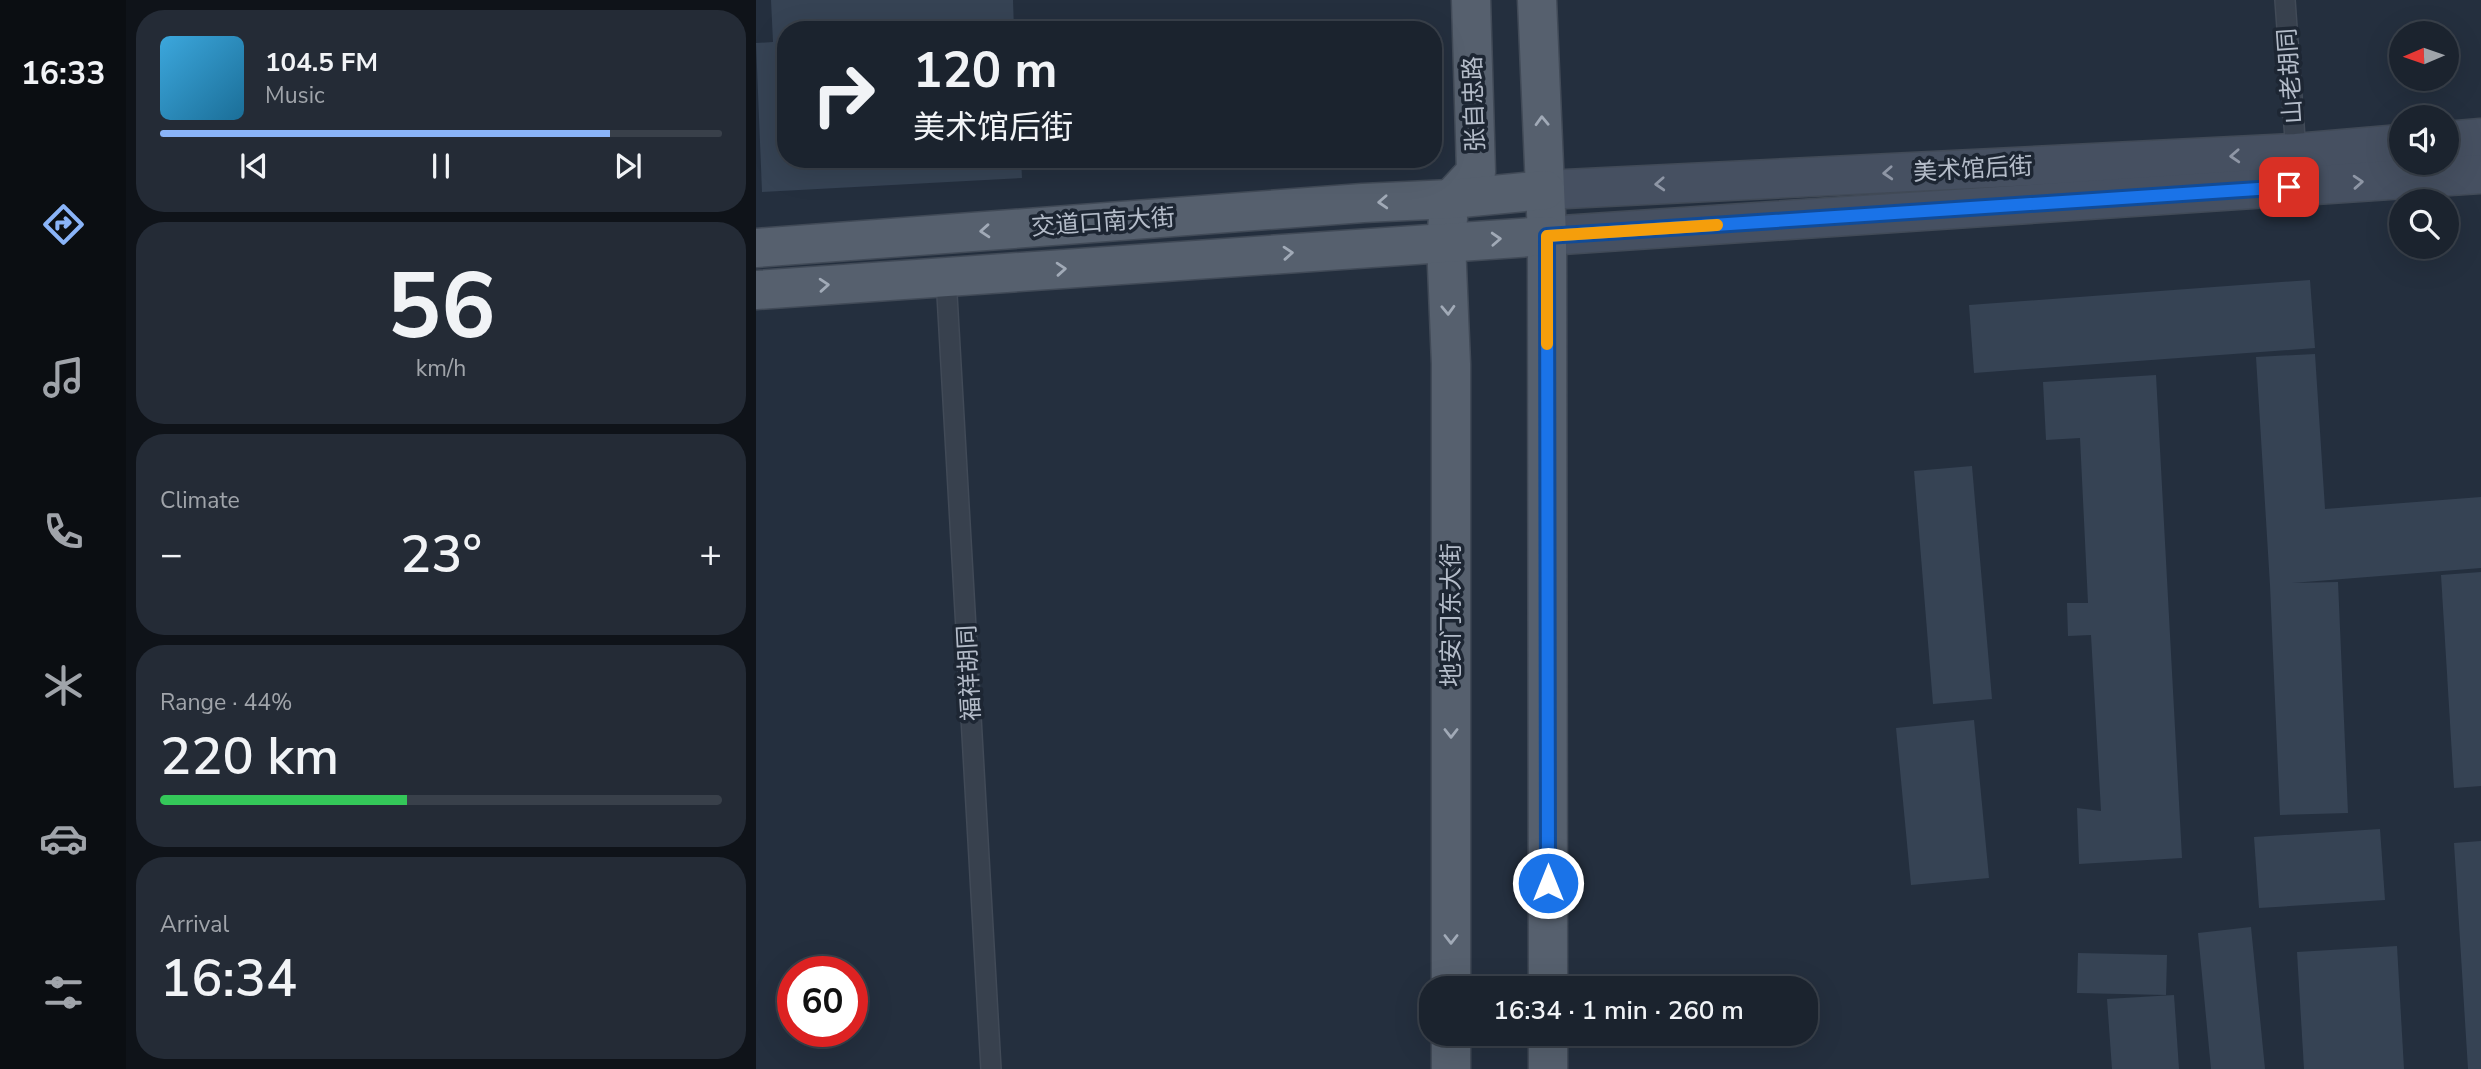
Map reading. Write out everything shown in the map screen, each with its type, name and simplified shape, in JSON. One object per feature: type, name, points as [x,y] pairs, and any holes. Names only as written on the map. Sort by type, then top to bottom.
[{"type":"main road","name":"张自忠路","points":[[1451,199],[1476,172],[1471,0]]},
{"type":"main road","points":[[1537,0],[1547,236],[1548,976]]},
{"type":"main road","points":[[2459,140],[2481,138]]},
{"type":"main road","name":"美术馆后街","points":[[1545,190],[2296,153],[2389,145]]},
{"type":"main road","name":"美术馆后街","points":[[1547,236],[2481,174]]},
{"type":"main road","name":"交道口南大街","points":[[756,248],[1545,190]]},
{"type":"main road","name":"地安门东大街","points":[[1451,199],[1446,242],[1451,364],[1451,976]]},
{"type":"main road","name":"交道口南大街","points":[[756,290],[1547,236]]},
{"type":"main road","points":[[1451,1046],[1451,1069]]},
{"type":"main road","points":[[1548,1046],[1548,1069]]},
{"type":"lane","name":"山老胡同","points":[[2285,0],[2296,153]]},
{"type":"lane","name":"福祥胡同","points":[[946,277],[992,1069]]},
{"type":"building","points":[[771,0],[1013,0],[1014,21],[777,21],[777,168],[1021,168],[1022,178],[762,192],[756,43],[773,42]]},
{"type":"building","points":[[2310,280],[2315,348],[1974,373],[1969,305]]},
{"type":"building","points":[[2315,354],[2325,509],[2481,497],[2481,568],[2292,583],[2338,582],[2348,813],[2280,815],[2256,357]]},
{"type":"building","points":[[2156,375],[2182,858],[2079,864],[2077,808],[2101,811],[2091,635],[2068,636],[2067,603],[2088,603],[2080,438],[2046,440],[2043,382]]},
{"type":"building","points":[[1972,466],[1992,699],[1933,704],[1914,471]]},
{"type":"building","points":[[2481,572],[2481,786],[2454,788],[2441,575]]},
{"type":"building","points":[[1974,720],[1989,878],[1911,885],[1896,728]]},
{"type":"building","points":[[2380,829],[2385,900],[2259,908],[2254,837]]},
{"type":"building","points":[[2481,841],[2481,1069],[2468,1069],[2454,843]]},
{"type":"building","points":[[2251,927],[2265,1069],[2211,1069],[2198,933]]},
{"type":"building","points":[[2397,946],[2404,1069],[2304,1069],[2297,952]]},
{"type":"building","points":[[2078,953],[2167,955],[2166,995],[2077,993]]},
{"type":"building","points":[[2174,995],[2179,1069],[2112,1069],[2107,999]]},
{"type":"slow traffic","points":[[1547,344],[1547,236],[1717,225]]},
{"type":"route","points":[[1548,883],[1547,236],[2289,187]]}]
